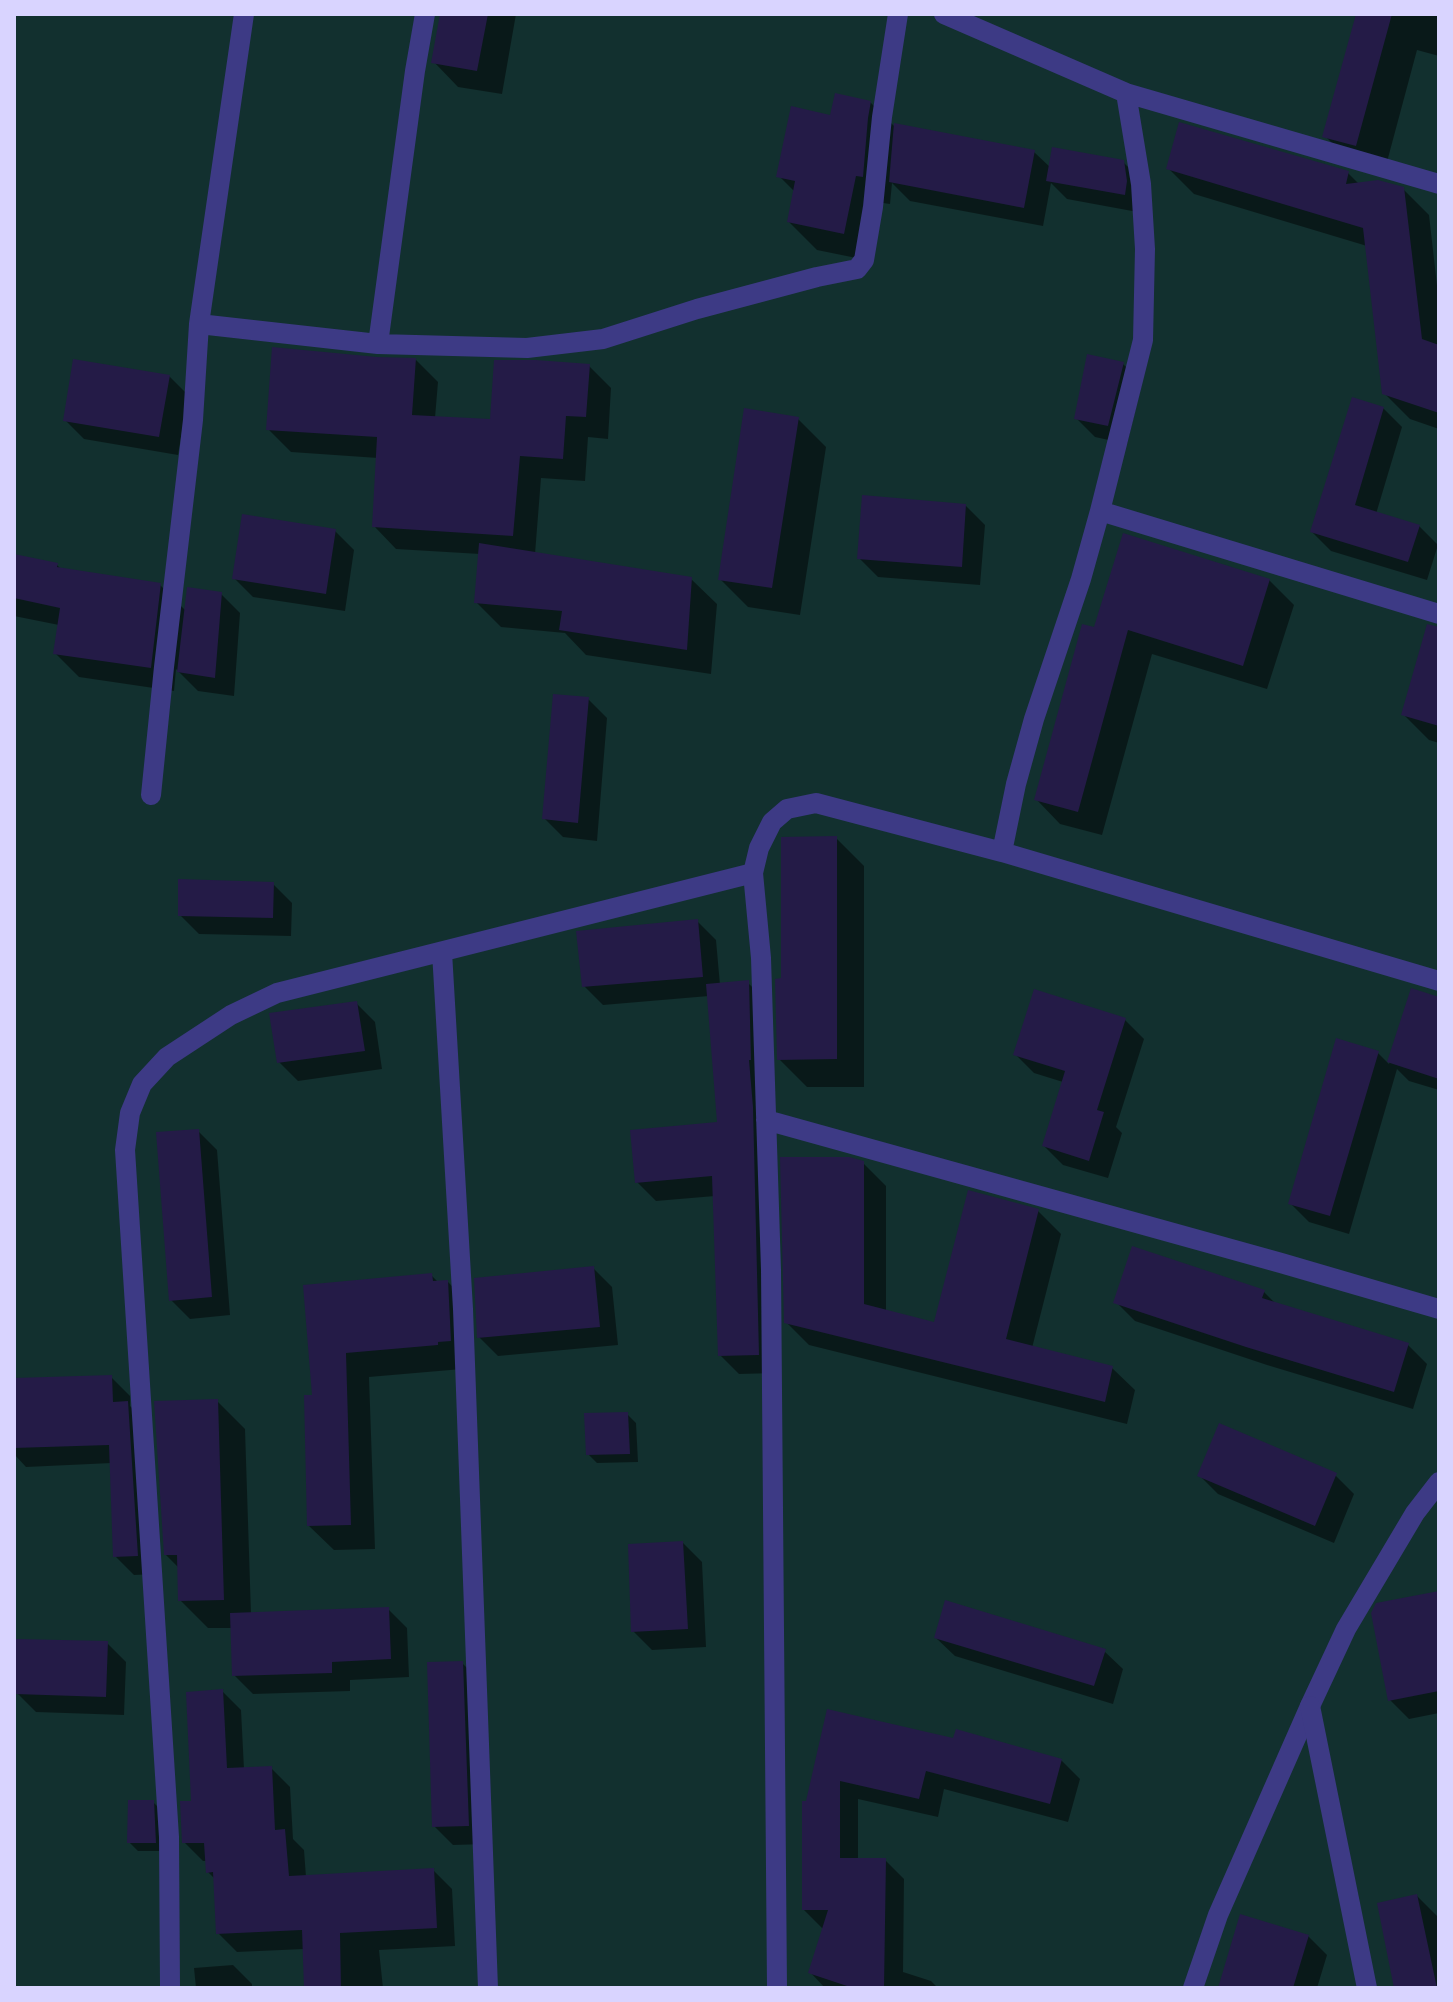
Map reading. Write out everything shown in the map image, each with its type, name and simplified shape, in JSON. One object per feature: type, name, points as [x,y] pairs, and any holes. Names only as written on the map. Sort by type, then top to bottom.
[{"type":"street","points":[[151,795],[193,420],[199,324],[244,14]]},
{"type":"street","points":[[378,344],[425,14]]},
{"type":"street","points":[[199,324],[378,344],[527,348],[603,339],[697,309],[857,269],[864,260],[873,207],[882,117],[898,14]]},
{"type":"street","points":[[944,14],[1126,93],[1439,184]]},
{"type":"street","points":[[1002,852],[1016,784],[1034,719],[1081,579],[1143,340],[1145,249],[1142,197],[1126,93]]},
{"type":"street","points":[[1100,511],[1439,614]]},
{"type":"street","points":[[777,1988],[771,1270],[761,958],[753,873],[759,848],[772,822],[787,809],[816,803],[1002,852],[1439,981]]},
{"type":"street","points":[[170,1988],[169,1837],[125,1150],[130,1113],[142,1084],[167,1057],[231,1015],[277,993],[753,873]]},
{"type":"street","points":[[442,952],[463,1309],[488,1988]]},
{"type":"street","points":[[766,1120],[1439,1309]]},
{"type":"street","points":[[1193,1988],[1218,1915],[1346,1629],[1415,1513],[1439,1482]]},
{"type":"street","points":[[1310,1706],[1367,1988]]},
{"type":"green space","points":[[14,14],[1439,14],[1439,1988],[14,1988]]},
{"type":"building","points":[[440,14],[488,14],[477,71],[431,63]]},
{"type":"building","points":[[1356,14],[1392,14],[1356,146],[1322,137]]},
{"type":"building","points":[[835,93],[871,101],[863,177],[856,176],[844,234],[787,222],[795,181],[776,177],[791,106],[830,115]]},
{"type":"building","points":[[1179,122],[1349,171],[1346,184],[1378,180],[1404,187],[1422,339],[1439,345],[1439,413],[1382,394],[1363,228],[1166,169]]},
{"type":"building","points":[[894,123],[1035,150],[1024,208],[889,182]]},
{"type":"building","points":[[1052,147],[1124,160],[1125,195],[1046,181]]},
{"type":"building","points":[[272,347],[416,358],[412,415],[490,419],[494,360],[590,364],[586,417],[566,416],[563,459],[520,456],[513,536],[372,527],[377,437],[266,430]]},
{"type":"building","points":[[1087,354],[1124,362],[1108,426],[1074,419]]},
{"type":"building","points":[[73,359],[170,375],[159,437],[63,421]]},
{"type":"building","points":[[1352,397],[1384,407],[1355,505],[1420,525],[1408,562],[1310,532]]},
{"type":"building","points":[[744,408],[799,417],[772,588],[718,580]]},
{"type":"building","points":[[862,495],[966,504],[962,567],[857,559]]},
{"type":"building","points":[[242,514],[336,529],[326,594],[232,579]]},
{"type":"building","points":[[1123,533],[1270,579],[1243,666],[1128,630],[1078,812],[1034,800],[1082,624],[1094,627]]},
{"type":"building","points":[[479,543],[692,577],[687,650],[559,630],[562,611],[474,603]]},
{"type":"building","points":[[14,554],[58,563],[57,567],[161,583],[151,668],[53,654],[60,608],[14,598]]},
{"type":"building","points":[[187,587],[222,592],[215,678],[177,672]]},
{"type":"building","points":[[1427,624],[1439,627],[1439,726],[1401,715]]},
{"type":"building","points":[[553,694],[589,697],[578,823],[542,819]]},
{"type":"building","points":[[837,836],[837,1059],[777,1060],[775,979],[781,978],[781,837]]},
{"type":"building","points":[[178,879],[274,882],[273,918],[178,916]]},
{"type":"building","points":[[698,919],[703,977],[582,987],[576,931]]},
{"type":"building","points":[[749,980],[759,1355],[718,1356],[712,1176],[635,1183],[630,1130],[717,1122],[706,984]]},
{"type":"building","points":[[1411,988],[1439,997],[1439,1079],[1387,1062]]},
{"type":"building","points":[[1034,989],[1126,1018],[1097,1110],[1104,1112],[1089,1161],[1042,1146],[1065,1071],[1013,1055]]},
{"type":"building","points":[[357,1001],[365,1051],[277,1063],[269,1013]]},
{"type":"building","points":[[1336,1038],[1379,1051],[1330,1216],[1288,1204]]},
{"type":"building","points":[[199,1129],[212,1297],[169,1301],[156,1132]]},
{"type":"building","points":[[780,1157],[849,1157],[864,1161],[864,1304],[934,1322],[968,1190],[1039,1209],[1006,1339],[1113,1366],[1105,1402],[784,1323]]},
{"type":"building","points":[[1132,1246],[1265,1290],[1262,1298],[1409,1343],[1394,1392],[1113,1303]]},
{"type":"building","points":[[594,1266],[600,1327],[477,1338],[474,1278]]},
{"type":"building","points":[[432,1273],[433,1281],[448,1280],[451,1341],[438,1342],[438,1345],[346,1353],[351,1525],[307,1526],[304,1395],[312,1395],[303,1285]]},
{"type":"building","points":[[112,1375],[113,1402],[128,1401],[138,1556],[113,1557],[109,1445],[14,1448],[14,1378]]},
{"type":"building","points":[[218,1399],[224,1600],[178,1601],[177,1555],[164,1555],[154,1401]]},
{"type":"building","points":[[628,1412],[630,1454],[586,1455],[584,1413]]},
{"type":"building","points":[[1219,1423],[1337,1473],[1315,1526],[1197,1476]]},
{"type":"building","points":[[683,1541],[688,1629],[631,1632],[628,1544]]},
{"type":"building","points":[[1439,1591],[1439,1691],[1388,1701],[1371,1613],[1376,1603]]},
{"type":"building","points":[[945,1600],[1106,1649],[1094,1686],[934,1638]]},
{"type":"building","points":[[389,1607],[391,1659],[332,1662],[332,1673],[232,1676],[230,1613]]},
{"type":"building","points":[[16,1639],[108,1641],[106,1697],[15,1694]]},
{"type":"building","points":[[463,1661],[469,1826],[432,1827],[427,1662]]},
{"type":"building","points":[[223,1689],[227,1768],[272,1766],[275,1830],[285,1829],[289,1876],[434,1868],[437,1928],[340,1933],[341,1988],[304,1988],[302,1930],[216,1934],[213,1872],[206,1873],[204,1843],[182,1843],[180,1801],[191,1801],[186,1692]]},
{"type":"building","points":[[827,1709],[953,1738],[956,1729],[1062,1759],[1050,1804],[926,1771],[919,1799],[840,1781],[840,1858],[886,1858],[884,1988],[853,1988],[808,1973],[828,1910],[802,1910],[802,1801],[806,1801]]},
{"type":"building","points":[[128,1800],[154,1800],[156,1843],[127,1843]]},
{"type":"building","points":[[1417,1894],[1437,1988],[1394,1988],[1377,1903]]},
{"type":"building","points":[[1240,1914],[1309,1935],[1293,1988],[1218,1988]]}]
